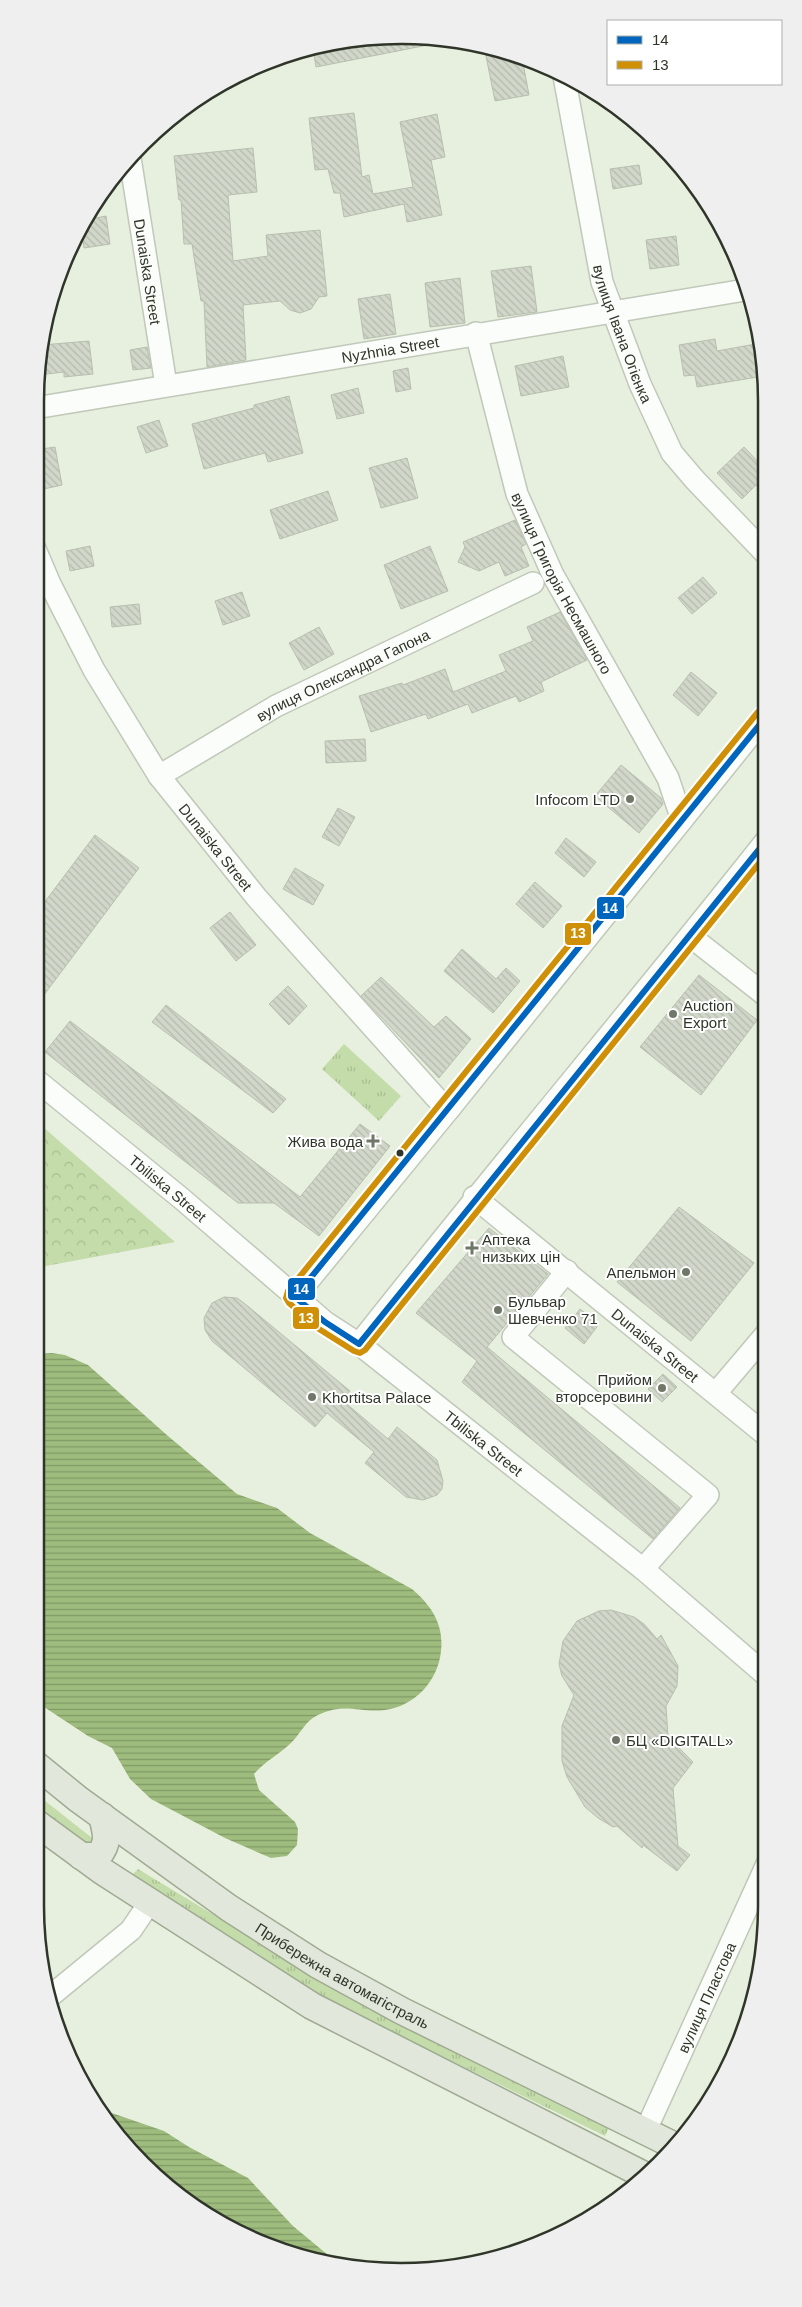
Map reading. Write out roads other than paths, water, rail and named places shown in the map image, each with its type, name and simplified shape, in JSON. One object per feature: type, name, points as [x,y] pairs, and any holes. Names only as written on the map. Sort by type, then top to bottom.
[{"type":"main road","name":"Прибережна автомагістраль","points":[[44,1771],[102,1816],[229,1908],[318,1965],[402,2011],[623,2118],[645,2132],[669,2143]]},
{"type":"main road","points":[[81,1856],[98,1856],[104,1850],[107,1834],[102,1816]]},
{"type":"main road","points":[[44,1829],[129,1889],[312,2006],[638,2172],[645,2132]]},
{"type":"main road","points":[[129,1889],[129,1872],[133,1864],[139,1860],[162,1860]]},
{"type":"street","name":"вулиця Івана Огієнка","points":[[566,84],[602,282],[612,312],[651,408],[672,453],[758,546]]},
{"type":"street","name":"Dunaiska Street","points":[[131,166],[166,385]]},
{"type":"street","name":"Nyzhnia Street","points":[[44,406],[476,333],[740,291]]},
{"type":"street","name":"вулиця Григорія Несмашного","points":[[476,333],[517,494],[553,575],[668,778],[682,820]]},
{"type":"street","name":"Dunaiska Street","points":[[44,570],[94,670],[159,776],[257,898],[439,1101],[450,1108]]},
{"type":"street","name":"вулиця Олександра Гапона","points":[[159,776],[276,706],[534,583]]},
{"type":"street","points":[[294,1297],[450,1108],[758,727]]},
{"type":"street","points":[[359,1344],[474,1197],[758,851]]},
{"type":"street","points":[[690,936],[758,989]]},
{"type":"street","name":"Tbiliska Street","points":[[44,1087],[182,1199],[325,1322],[359,1344],[644,1569],[758,1669]]},
{"type":"street","name":"Dunaiska Street","points":[[474,1197],[758,1428]]},
{"type":"street","points":[[566,1271],[513,1337],[708,1495],[644,1569]]},
{"type":"street","points":[[716,1393],[758,1343]]},
{"type":"street","name":"вулиця Пластова","points":[[645,2132],[758,1884]]},
{"type":"street","points":[[55,1992],[131,1930],[150,1902]]},
{"type":"place","name":"Infocom LTD","points":[[630,799]]},
{"type":"place","name":"Auction Export","points":[[673,1014]]},
{"type":"place","name":"Жива вода","points":[[373,1141]]},
{"type":"place","name":"Аптека низьких цін","points":[[472,1248]]},
{"type":"place","name":"Апельмон","points":[[686,1272]]},
{"type":"place","name":"Бульвар Шевченко 71","points":[[498,1310]]},
{"type":"place","name":"Прийом вторсеровини","points":[[662,1388]]},
{"type":"place","name":"Khortitsa Palace","points":[[312,1397]]},
{"type":"place","name":"БЦ «DIGITALL»","points":[[616,1740]]}]
